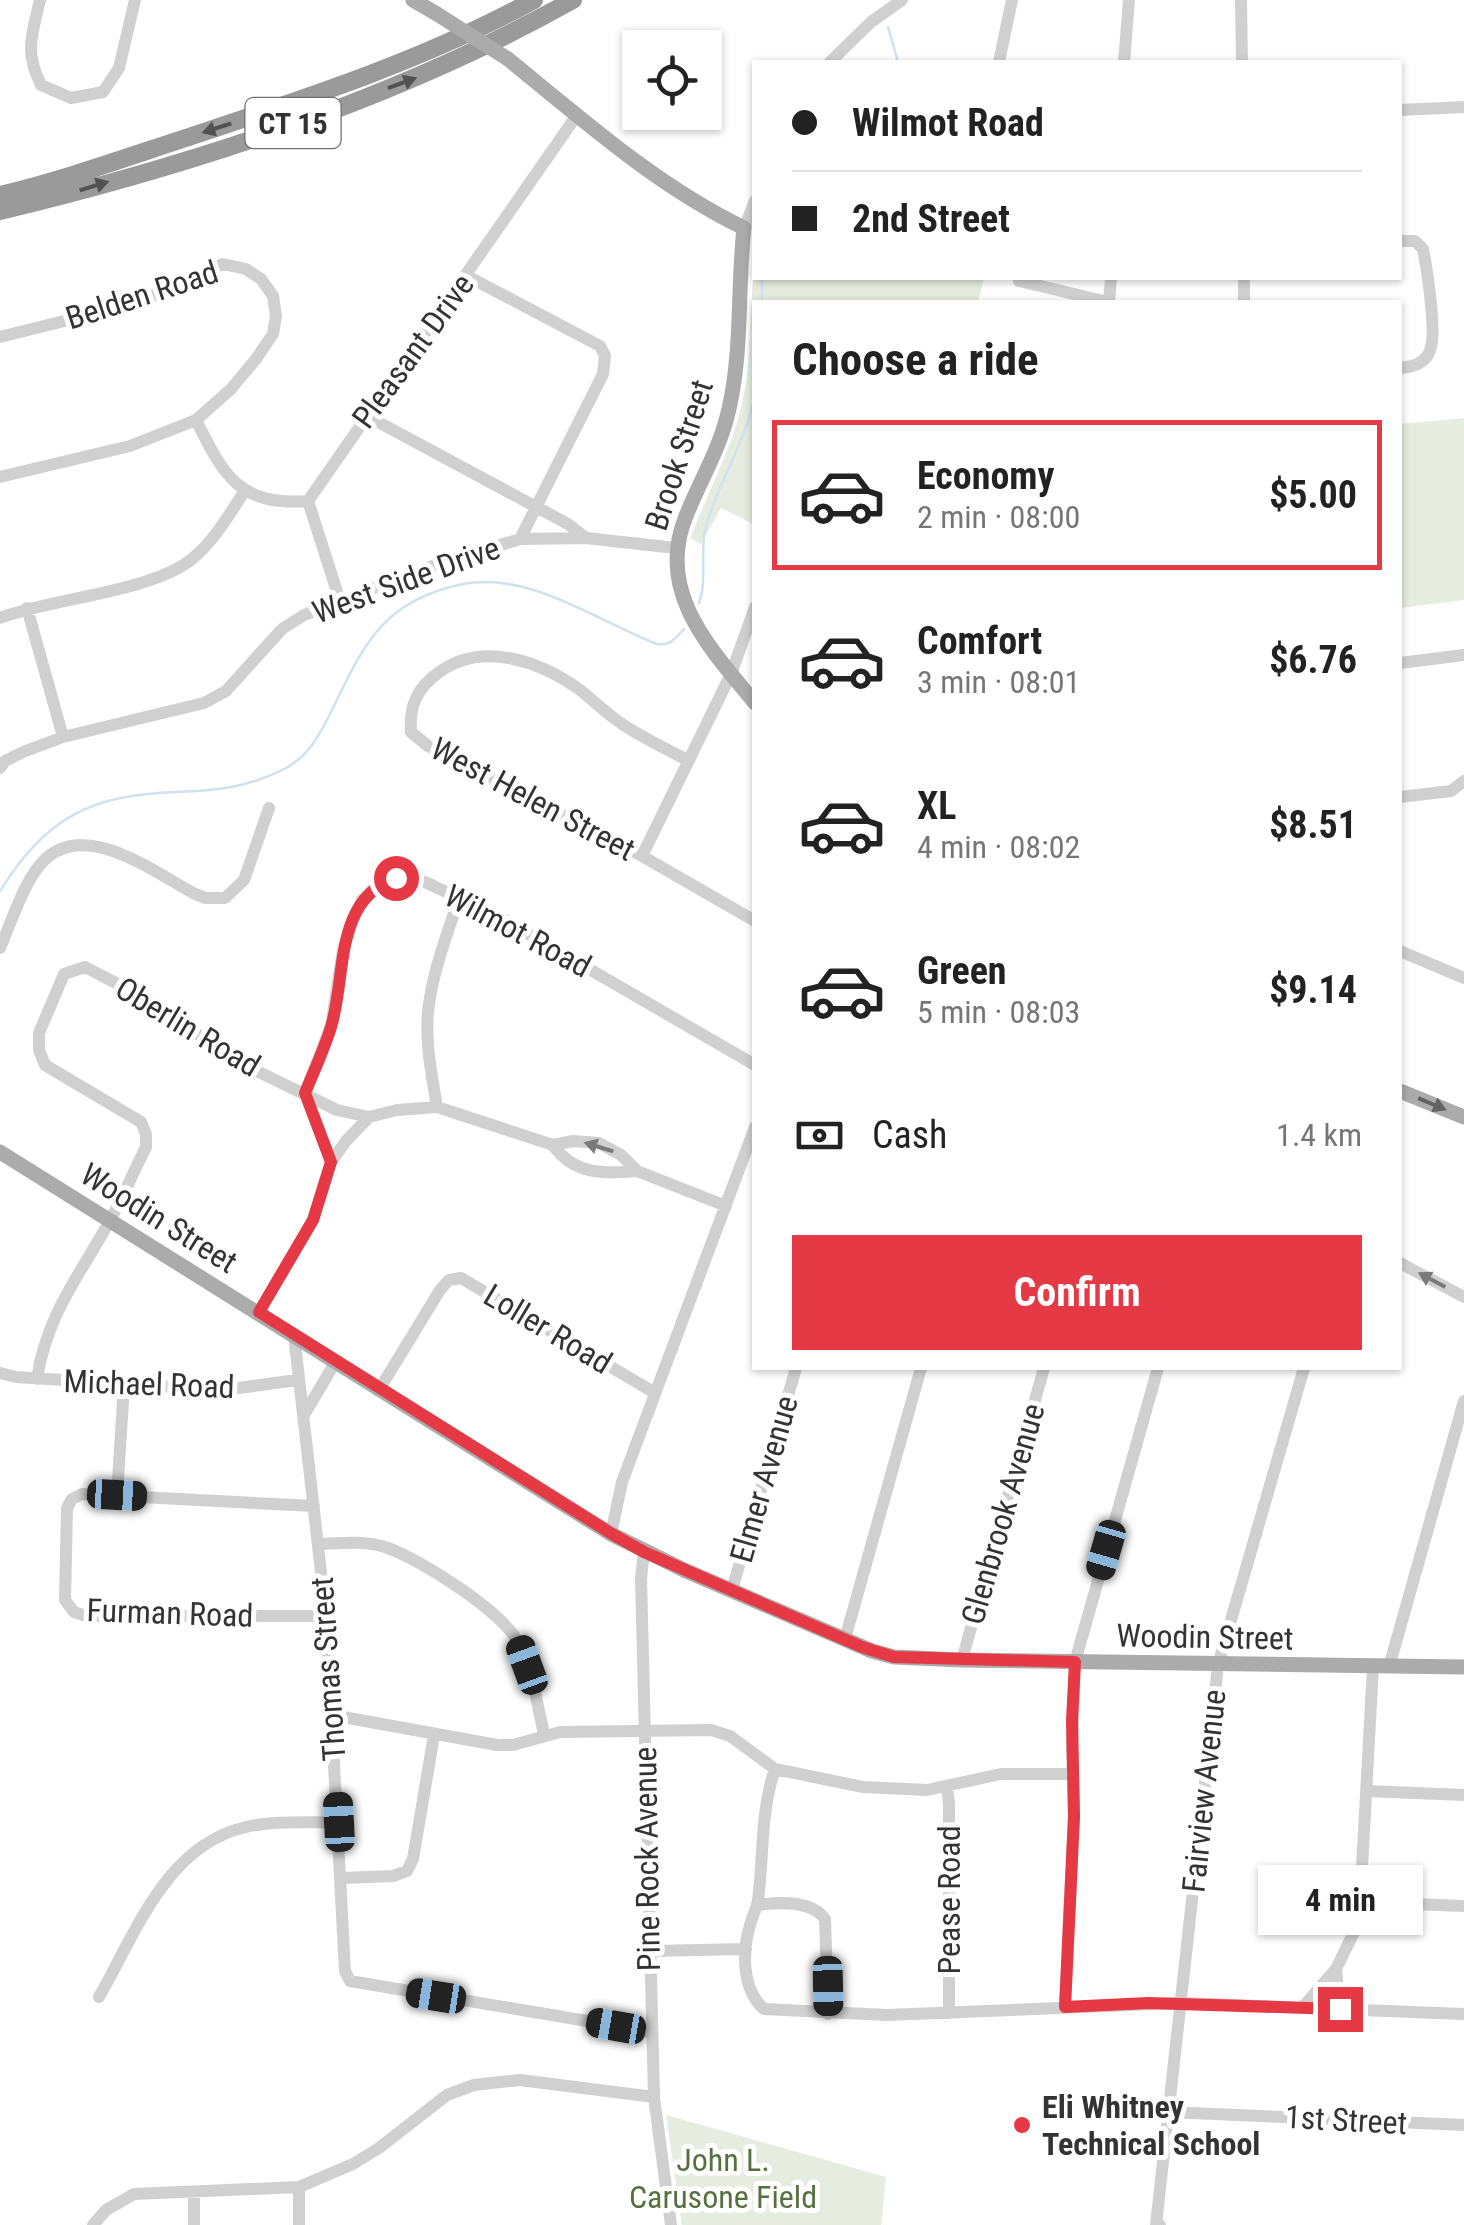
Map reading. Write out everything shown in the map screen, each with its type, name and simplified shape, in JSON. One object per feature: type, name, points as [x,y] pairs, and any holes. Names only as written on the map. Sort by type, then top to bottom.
[{"type":"highway","name":"CT 15","points":[[0,195],[238,120],[411,60],[534,0]]},
{"type":"highway","name":"CT 15","points":[[0,211],[241,142],[415,79],[574,0]]},
{"type":"main road","points":[[413,0],[508,60],[638,162],[718,216],[744,228]]},
{"type":"main road","name":"Brook Street","points":[[744,228],[734,382],[726,420],[686,514],[676,548],[676,577],[685,608],[704,641],[752,699]]},
{"type":"main road","points":[[1402,1091],[1464,1117]]},
{"type":"main road","name":"Woodin Street","points":[[0,1152],[612,1534],[644,1552],[894,1657],[1464,1667]]},
{"type":"street","points":[[40,0],[28,49],[32,67],[41,85],[71,98],[103,92],[111,80],[118,68],[135,0]]},
{"type":"street","points":[[832,60],[870,22],[902,0]]},
{"type":"street","points":[[999,60],[1012,0]]},
{"type":"street","points":[[1124,60],[1128,0]]},
{"type":"street","points":[[1241,0],[1242,60]]},
{"type":"street","points":[[1402,110],[1464,107]]},
{"type":"street","name":"Pleasant Drive","points":[[308,501],[577,115]]},
{"type":"street","name":"Brook Street","points":[[744,228],[752,208]]},
{"type":"street","points":[[1402,241],[1415,241],[1423,249],[1431,348],[1424,360],[1402,368]]},
{"type":"street","name":"Belden Road","points":[[0,337],[136,303],[223,264],[246,269],[274,296],[273,334],[231,389],[196,420],[130,446],[0,478]]},
{"type":"street","points":[[467,276],[600,346],[605,356],[603,374],[520,539]]},
{"type":"street","points":[[1019,281],[1100,300]]},
{"type":"street","points":[[366,416],[568,524],[586,538]]},
{"type":"street","points":[[196,420],[229,476],[244,492],[261,499],[308,501],[340,601]]},
{"type":"street","points":[[0,618],[166,575],[192,559],[208,543],[244,492]]},
{"type":"street","name":"West Side Drive","points":[[0,768],[23,752],[63,737],[204,703],[226,691],[282,629],[304,615],[420,570],[520,539],[586,538],[676,548]]},
{"type":"street","points":[[27,608],[63,737]]},
{"type":"street","points":[[642,856],[731,674],[752,615]]},
{"type":"street","points":[[1402,663],[1464,655]]},
{"type":"street","name":"West Helen Street","points":[[689,760],[620,724],[576,688],[544,669],[516,658],[484,656],[450,664],[428,680],[414,698],[410,716],[411,732],[428,746],[642,856],[752,919]]},
{"type":"street","points":[[1402,798],[1450,791],[1464,781]]},
{"type":"street","points":[[0,948],[30,880],[54,851],[75,844],[98,844],[195,894],[225,898],[244,880],[269,808]]},
{"type":"street","name":"Wilmot Road","points":[[305,1093],[332,1026],[343,950],[362,900],[378,884],[396,878],[414,879],[501,918],[752,1063]]},
{"type":"street","points":[[437,1107],[428,1053],[427,1015],[459,898]]},
{"type":"street","points":[[1402,953],[1464,978]]},
{"type":"street","name":"Oberlin Road","points":[[37,1379],[48,1329],[146,1147],[146,1134],[140,1122],[45,1065],[39,1050],[39,1033],[64,974],[85,966],[168,1010],[222,1054],[337,1110],[369,1117],[437,1107],[554,1145],[573,1141],[598,1143],[637,1171],[726,1206]]},
{"type":"street","points":[[305,1093],[331,1162]]},
{"type":"street","points":[[259,1312],[313,1220],[331,1162],[369,1117]]},
{"type":"street","points":[[612,1534],[622,1482],[752,1135]]},
{"type":"street","name":"Oberlin Road","points":[[554,1145],[563,1159],[585,1170],[607,1174],[637,1171]]},
{"type":"street","points":[[1402,1265],[1464,1297]]},
{"type":"street","name":"Loller Road","points":[[379,1390],[440,1290],[449,1280],[461,1278],[655,1393]]},
{"type":"street","name":"Thomas Street","points":[[294,1336],[326,1616],[345,1971],[350,1981],[652,2032]]},
{"type":"street","points":[[304,1416],[336,1362]]},
{"type":"street","name":"Elmer Avenue","points":[[732,1590],[795,1370]]},
{"type":"street","points":[[845,1639],[920,1370]]},
{"type":"street","name":"Glenbrook Avenue","points":[[962,1660],[1043,1370]]},
{"type":"street","points":[[1065,2007],[1074,1816],[1075,1662],[1157,1370]]},
{"type":"street","name":"Fairview Avenue","points":[[1158,2225],[1218,1665],[1303,1370]]},
{"type":"street","name":"Michael Road","points":[[0,1373],[37,1379],[224,1390],[297,1380]]},
{"type":"street","points":[[117,1495],[124,1385]]},
{"type":"street","points":[[1303,2007],[1336,1969],[1352,1941],[1362,1902],[1366,1791],[1381,1667],[1464,1401]]},
{"type":"street","name":"Furman Road","points":[[314,1506],[82,1494],[72,1499],[67,1508],[64,1592],[68,1606],[78,1615],[326,1616]]},
{"type":"street","points":[[318,1544],[352,1542],[390,1548],[478,1600],[503,1620],[519,1642],[544,1734]]},
{"type":"street","name":"Pine Rock Avenue","points":[[644,1552],[640,1578],[654,2098],[671,2225]]},
{"type":"street","points":[[332,1715],[434,1735],[513,1744],[544,1734],[721,1732],[774,1769],[901,1790],[947,1788],[1000,1774],[1073,1774]]},
{"type":"street","points":[[343,1878],[393,1876],[406,1870],[413,1859],[434,1735]]},
{"type":"street","points":[[774,1769],[763,1814],[758,1905],[746,1949],[750,1988],[764,2009],[828,2014],[949,2014],[1181,2003],[1464,2014]]},
{"type":"street","name":"Pease Road","points":[[947,1788],[949,2014]]},
{"type":"street","points":[[1366,1791],[1464,1795]]},
{"type":"street","points":[[99,1997],[168,1876],[190,1853],[218,1836],[248,1826],[339,1822]]},
{"type":"street","points":[[1362,1902],[1464,1906]]},
{"type":"street","points":[[758,1905],[806,1906],[819,1910],[825,1919],[828,2014]]},
{"type":"street","points":[[649,1951],[746,1949]]},
{"type":"street","points":[[1336,1969],[1340,2009]]},
{"type":"street","points":[[93,2225],[106,2210],[134,2194],[299,2188],[352,2164],[447,2095],[474,2085],[520,2080],[654,2098]]},
{"type":"street","name":"1st Street","points":[[1168,2112],[1464,2125]]},
{"type":"street","points":[[299,2188],[299,2225]]},
{"type":"street","points":[[194,2194],[194,2225]]},
{"type":"green space","points":[[753,280],[984,280],[978,300],[752,300],[752,524],[721,508],[701,544],[690,538],[732,439],[747,378]]},
{"type":"green space","points":[[1464,418],[1464,600],[1402,608],[1402,424]]},
{"type":"green space","name":"John L. Carusone Field","points":[[666,2115],[886,2177],[881,2225],[682,2225]]},
{"type":"waterway","points":[[888,27],[897,60]]},
{"type":"waterway","points":[[762,280],[762,300]]},
{"type":"waterway","points":[[699,603],[706,526],[752,405]]},
{"type":"waterway","points":[[0,891],[17,866],[53,828],[95,805],[146,794],[232,787],[259,780],[293,763],[317,738],[364,648],[378,630],[412,602],[435,592],[463,584],[513,585],[562,600],[657,644],[669,643],[684,629]]},
{"type":"place","name":"Eli Whitney Technical School","points":[[1022,2125]]},
{"type":"route","points":[[396,878],[378,884],[362,900],[343,950],[332,1026],[305,1093],[331,1162],[313,1220],[259,1312],[644,1552],[862,1647],[894,1657],[1075,1662],[1074,1816],[1065,2007],[1181,2003],[1340,2009]]}]
